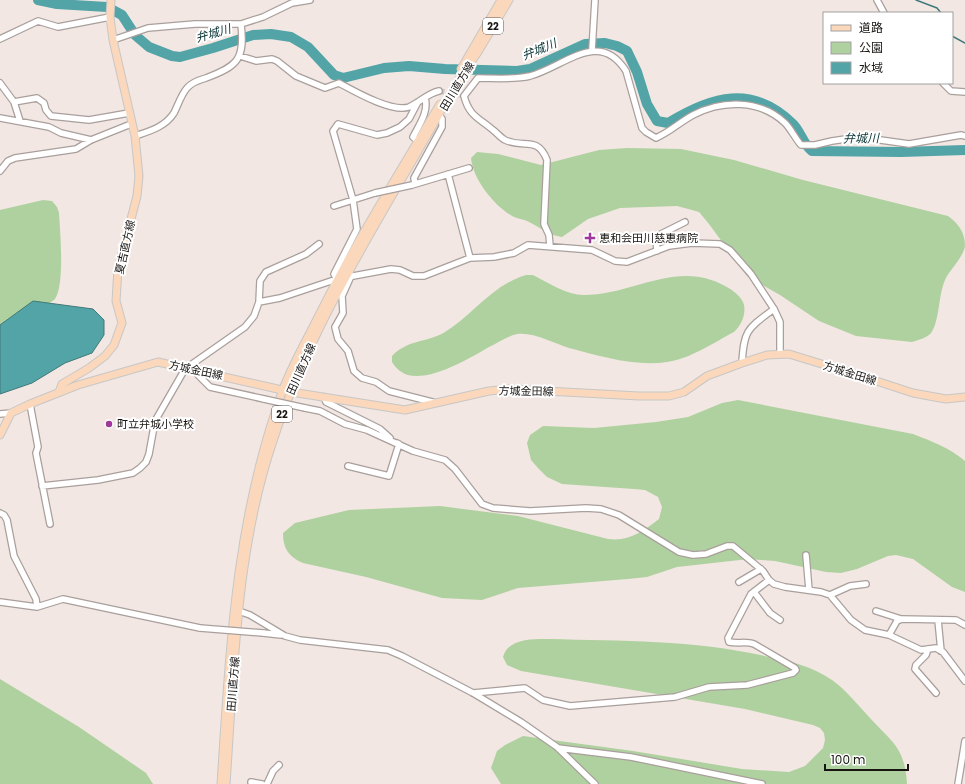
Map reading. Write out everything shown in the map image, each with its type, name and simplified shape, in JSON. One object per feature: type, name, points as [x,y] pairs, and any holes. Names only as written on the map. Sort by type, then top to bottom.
[{"type":"main road","name":"夏吉直方線","points":[[12,413],[59,392],[62,384],[89,368],[105,356],[114,345],[120,333],[122,323],[116,301],[118,269],[137,196],[139,176],[135,136],[131,124],[113,40],[110,17],[111,0]]},
{"type":"main road","name":"田川直方線","points":[[476,50],[501,0]]},
{"type":"main road","name":"田川直方線","points":[[220,784],[236,610],[247,517],[254,480],[282,390],[337,279],[418,141],[509,0]]},
{"type":"main road","name":"田川直方線","points":[[226,784],[236,610],[256,503],[272,443],[291,392],[317,333],[439,115],[456,81]]},
{"type":"main road","name":"方城金田線","points":[[59,392],[158,362],[291,392],[405,410],[489,391],[509,389],[669,396],[684,392],[708,376],[742,363],[767,355],[789,354],[913,393],[946,399],[965,397]]},
{"type":"main road","points":[[0,435],[12,413]]},
{"type":"street","points":[[113,40],[148,28],[195,24],[241,24],[263,17],[292,3],[310,0]]},
{"type":"street","points":[[592,49],[595,0]]},
{"type":"street","points":[[877,0],[883,12]]},
{"type":"street","points":[[0,39],[38,21],[58,27],[110,17]]},
{"type":"street","points":[[135,136],[156,130],[167,121],[173,114],[187,87],[232,66],[240,56],[243,48],[241,24]]},
{"type":"street","points":[[550,246],[549,235],[544,224],[547,160],[544,152],[540,147],[530,143],[505,140],[474,116],[462,95],[478,78],[516,78],[532,75],[592,49],[607,53],[615,57],[622,64],[626,71],[642,128],[656,138],[693,115],[735,104],[752,105],[770,111],[786,123],[801,145],[815,145],[832,140],[859,137],[909,144],[961,135],[965,136]]},
{"type":"street","points":[[240,56],[256,61],[272,59],[277,61],[296,76],[324,88],[339,83],[369,98],[401,108],[418,102],[439,91]]},
{"type":"street","points":[[0,83],[14,102],[20,121]]},
{"type":"street","points":[[944,84],[951,91],[965,92]]},
{"type":"street","points":[[14,102],[37,98],[44,103],[46,110],[51,116],[89,120],[129,113]]},
{"type":"street","points":[[418,141],[413,138],[426,112],[427,106],[425,98]]},
{"type":"street","points":[[337,279],[334,274],[357,229],[352,200],[333,131],[334,127],[338,124],[377,135],[387,133],[400,127],[409,119],[418,102]]},
{"type":"street","points":[[413,184],[414,178],[442,127],[442,119],[439,115]]},
{"type":"street","points":[[0,118],[49,127],[61,133],[91,140]]},
{"type":"street","points":[[0,171],[8,162],[15,158],[76,148],[91,140],[131,124]]},
{"type":"street","points":[[334,206],[375,193],[469,168]]},
{"type":"street","points":[[448,174],[470,258]]},
{"type":"street","points":[[657,251],[656,240],[659,235],[685,222]]},
{"type":"street","points":[[259,302],[280,298],[337,279],[390,269],[400,270],[413,276],[424,276],[470,258],[494,257],[514,253],[528,245],[592,250],[615,261],[627,262],[669,246],[692,243],[720,244],[730,250],[751,274],[774,310],[780,322],[780,354]]},
{"type":"street","points":[[42,486],[98,480],[133,473],[140,468],[146,462],[149,454],[155,421],[185,369],[245,327],[254,316],[259,302],[260,281],[266,272],[306,254],[319,244]]},
{"type":"street","points":[[348,277],[342,296],[343,313],[335,327],[338,338],[348,351],[354,371],[362,378],[376,382],[389,391],[437,403]]},
{"type":"street","points":[[742,363],[744,341],[747,331],[774,310]]},
{"type":"street","points":[[198,370],[198,375],[210,387],[320,411],[345,424],[367,430],[413,451],[446,460],[455,469],[482,504],[493,508],[530,511],[586,508],[601,509],[620,515],[679,552],[693,555],[706,554],[727,546],[733,546],[760,569],[769,580],[785,587],[810,590],[830,595],[858,626],[865,630],[888,635],[921,650],[936,648],[941,651],[965,681]]},
{"type":"street","points":[[324,398],[326,402],[380,430],[399,444]]},
{"type":"street","points":[[30,404],[38,447],[36,453],[50,524]]},
{"type":"street","points":[[0,414],[12,413]]},
{"type":"street","points":[[348,466],[389,476],[399,444]]},
{"type":"street","points":[[0,513],[4,515],[7,520],[14,556],[30,584],[36,599],[36,607]]},
{"type":"street","points":[[806,555],[810,590]]},
{"type":"street","points":[[738,582],[760,569]]},
{"type":"street","points":[[473,693],[525,688],[543,700],[570,706],[676,697],[709,687],[747,685],[794,673],[796,670],[794,668],[754,644],[747,641],[729,642],[728,638],[754,592],[769,580]]},
{"type":"street","points":[[830,595],[850,586],[866,584]]},
{"type":"street","points":[[754,592],[770,613],[780,620]]},
{"type":"street","points":[[0,602],[36,607],[63,599],[200,628],[263,633],[286,636],[300,640],[388,650],[423,666],[473,693],[521,722],[557,748],[595,784]]},
{"type":"street","points":[[236,610],[250,615],[286,636]]},
{"type":"street","points":[[876,611],[902,619],[956,620],[965,625]]},
{"type":"street","points":[[888,635],[897,621],[902,619]]},
{"type":"street","points":[[938,620],[941,651]]},
{"type":"street","points":[[928,649],[926,655],[916,665],[915,669],[936,693]]},
{"type":"street","points":[[958,784],[965,741]]},
{"type":"street","points":[[557,748],[631,757],[762,784]]},
{"type":"street","points":[[267,784],[273,771],[279,765]]},
{"type":"street","points":[[251,782],[262,784]]},
{"type":"green space","points":[[627,148],[681,149],[734,160],[803,180],[948,216],[960,228],[964,236],[965,246],[962,255],[945,280],[934,328],[925,338],[912,342],[856,336],[819,321],[780,295],[747,276],[699,212],[677,206],[620,208],[588,219],[562,237],[553,235],[527,221],[514,217],[500,207],[480,184],[471,158],[477,152],[498,154],[541,165],[599,150]]},
{"type":"green space","points":[[43,200],[52,201],[57,207],[59,213],[61,270],[58,292],[55,299],[47,305],[0,335],[0,210]]},
{"type":"green space","points":[[526,275],[533,275],[564,291],[584,295],[602,294],[672,277],[690,276],[707,279],[725,286],[737,294],[744,305],[744,316],[739,327],[734,332],[693,354],[667,362],[643,363],[618,360],[569,348],[537,336],[517,334],[510,336],[458,364],[432,374],[420,376],[409,375],[399,370],[392,362],[392,356],[404,347],[445,332],[493,293],[514,280]]},
{"type":"green space","points":[[738,400],[913,434],[947,449],[965,461],[965,592],[952,587],[913,559],[896,555],[888,556],[857,569],[841,573],[826,572],[775,561],[749,559],[677,567],[647,577],[518,588],[482,600],[442,598],[366,577],[303,563],[294,558],[288,552],[284,544],[283,533],[295,523],[349,510],[440,506],[518,516],[608,539],[623,539],[635,535],[659,519],[662,507],[658,497],[645,490],[562,484],[547,477],[531,460],[527,443],[530,435],[543,426],[594,428],[656,422],[688,417],[722,403]]},
{"type":"green space","points":[[536,639],[660,642],[715,647],[742,651],[810,668],[825,675],[842,688],[891,740],[904,762],[907,784],[501,784],[491,768],[497,751],[523,736],[633,751],[742,769],[789,772],[805,766],[823,748],[825,740],[824,733],[820,728],[813,725],[745,709],[521,671],[507,665],[503,657],[510,646],[516,643]]},
{"type":"green space","points":[[0,679],[79,727],[146,773],[153,784],[0,784]]},
{"type":"water","points":[[33,301],[93,309],[104,320],[104,335],[92,353],[65,363],[32,383],[0,394],[0,325]]},
{"type":"waterway","name":"弁城川","points":[[38,0],[57,4],[107,7],[122,15],[135,35],[149,47],[172,56],[180,57],[253,35],[271,34],[291,37],[308,47],[334,75],[343,78],[384,68],[409,66],[445,69],[517,71],[530,69],[585,44],[605,43],[617,46],[627,51],[637,72],[647,104],[657,121],[668,123],[700,106],[716,101],[732,98],[747,99],[762,103],[778,111],[793,124],[806,145],[812,151],[901,152],[965,150]]},
{"type":"waterway","points":[[916,0],[937,8],[940,12]]},
{"type":"waterway","points":[[953,37],[965,43]]},
{"type":"tunnel","points":[[439,91],[460,95]]},
{"type":"place","name":"恵和会田川慈恵病院","points":[[590,238]]},
{"type":"place","name":"町立弁城小学校","points":[[109,424]]}]
